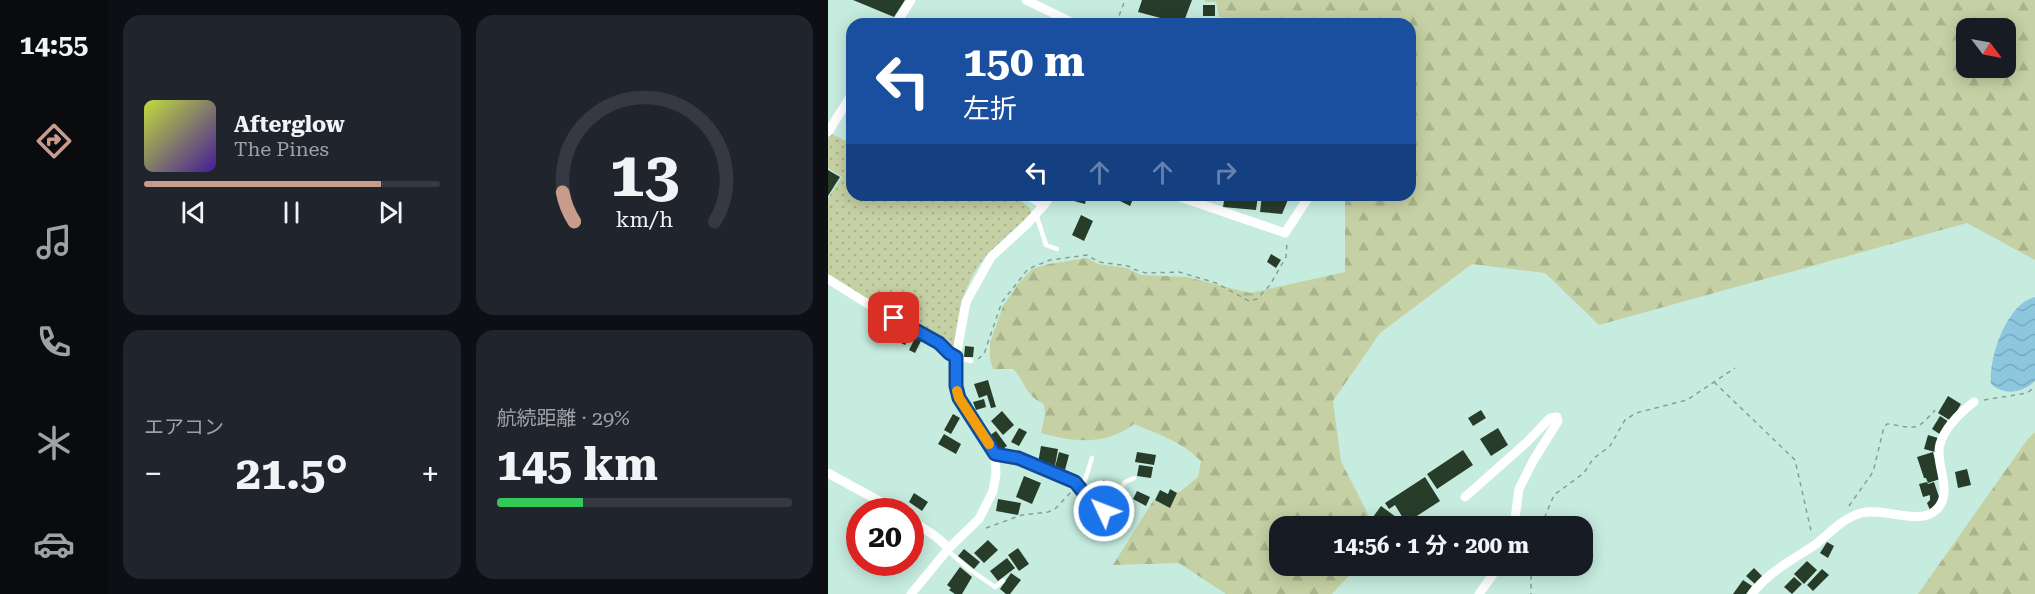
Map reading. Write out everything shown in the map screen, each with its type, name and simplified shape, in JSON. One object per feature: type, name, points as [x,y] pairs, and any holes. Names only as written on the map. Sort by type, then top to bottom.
[{"type":"street","points":[[900,18],[911,0]]},
{"type":"street","points":[[1026,0],[1063,18]]},
{"type":"street","points":[[828,132],[846,104]]},
{"type":"street","points":[[1038,201],[1044,205]]},
{"type":"street","points":[[911,594],[949,549],[973,526],[986,507],[993,491],[996,474],[995,454],[959,398],[956,386],[956,357],[966,302],[991,256],[1047,201]]},
{"type":"street","points":[[1192,201],[1285,233],[1306,201]]},
{"type":"street","points":[[828,279],[939,343],[956,357]]},
{"type":"street","points":[[1752,594],[1761,581],[1814,545],[1838,525],[1861,513],[1888,512],[1911,518],[1924,517],[1937,509],[1945,489],[1938,460],[1940,443],[1961,412],[1974,402]]},
{"type":"street","points":[[1465,497],[1527,442],[1550,418],[1557,417],[1558,421],[1533,461],[1520,489],[1516,516]]},
{"type":"street","points":[[828,473],[874,498]]},
{"type":"street","points":[[924,529],[949,549]]},
{"type":"street","points":[[1479,594],[1492,576]]},
{"type":"lane","points":[[1036,214],[1046,245],[1057,249]]},
{"type":"lane","points":[[956,357],[971,361]]},
{"type":"lane","points":[[995,454],[1007,455],[1075,482],[1089,499],[1113,516]]},
{"type":"lane","points":[[1079,487],[1085,480],[1092,458]]},
{"type":"lane","points":[[1106,512],[1125,482],[1134,478]]},
{"type":"lane","points":[[949,549],[969,569],[996,587],[1003,581]]},
{"type":"path","points":[[1118,18],[1125,0]]},
{"type":"path","points":[[971,361],[979,359],[984,354],[1002,302],[1013,285],[1028,269],[1050,260],[1087,255],[1099,262],[1128,266],[1146,273],[1179,272],[1216,283],[1249,301],[1257,300],[1262,295],[1281,267],[1286,257],[1285,233]]},
{"type":"path","points":[[1545,516],[1554,495],[1584,473],[1593,459],[1610,446],[1625,420],[1636,413],[1687,400],[1735,368]]},
{"type":"path","points":[[1714,382],[1795,460],[1814,545]]},
{"type":"path","points":[[1974,402],[2027,393],[2035,387]]},
{"type":"path","points":[[1847,509],[1873,472],[1884,427],[1891,424],[1916,428],[1923,424],[1935,410]]},
{"type":"path","points":[[973,526],[982,529],[1022,515],[1048,512],[1055,509],[1079,487]]},
{"type":"path","points":[[1531,576],[1531,594]]},
{"type":"green space","points":[[1205,0],[2035,0],[2035,260],[1967,223],[1599,325],[1545,273],[1472,264],[1380,333],[1333,401],[1341,461],[1369,516],[1269,516],[1269,576],[1349,576],[1332,594],[1226,594],[1179,563],[1113,565],[1153,501],[1181,491],[1198,477],[1201,461],[1178,444],[1134,424],[1112,436],[1101,439],[1077,440],[1041,433],[1045,414],[1044,404],[1033,397],[1013,369],[993,369],[990,359],[990,343],[1003,306],[1017,285],[1032,269],[1087,258],[1098,264],[1127,268],[1141,275],[1187,277],[1250,293],[1345,272],[1345,201],[1416,201],[1416,18],[1219,17],[1216,2],[1205,2]]},
{"type":"green space","points":[[830,133],[846,141],[846,201],[1021,201],[1030,208],[1031,213],[982,261],[969,283],[960,309],[953,352],[828,276],[828,198],[842,177],[828,168],[828,136]]},
{"type":"green space","points":[[2035,432],[2035,594],[1918,594],[2027,440]]},
{"type":"water","points":[[2035,297],[2035,381],[2013,392],[1996,388],[1991,384],[1991,373],[2001,333],[2016,309],[2025,301]]},
{"type":"building","points":[[853,0],[905,0],[894,17]]},
{"type":"building","points":[[1142,0],[1192,0],[1185,18],[1160,18],[1138,12]]},
{"type":"building","points":[[1203,5],[1215,5],[1215,16],[1203,16]]},
{"type":"building","points":[[828,170],[840,177],[828,196]]},
{"type":"building","points":[[1120,201],[1132,201],[1130,206]]},
{"type":"building","points":[[1224,201],[1257,201],[1256,210],[1223,207]]},
{"type":"building","points":[[1261,201],[1287,201],[1282,214],[1260,212]]},
{"type":"building","points":[[1081,215],[1093,221],[1084,241],[1072,235]]},
{"type":"building","points":[[1271,254],[1281,260],[1276,268],[1267,262]]},
{"type":"building","points":[[904,331],[911,334],[905,345],[899,342]]},
{"type":"building","points":[[915,338],[921,341],[915,353],[909,350]]},
{"type":"building","points":[[965,346],[974,347],[973,357],[964,357]]},
{"type":"building","points":[[988,380],[996,407],[991,408],[987,395],[979,398],[974,384]]},
{"type":"building","points":[[1948,396],[1961,404],[1951,421],[1938,413]]},
{"type":"building","points":[[984,399],[986,407],[976,410],[973,402]]},
{"type":"building","points":[[1481,410],[1486,418],[1473,426],[1468,418]]},
{"type":"building","points":[[1002,411],[1014,425],[1003,435],[991,421]]},
{"type":"building","points":[[953,414],[960,418],[951,434],[944,430]]},
{"type":"building","points":[[1940,416],[1949,422],[1941,435],[1932,429]]},
{"type":"building","points":[[1019,428],[1027,432],[1019,446],[1011,442]]},
{"type":"building","points":[[1498,428],[1508,445],[1491,456],[1480,439]]},
{"type":"building","points":[[996,431],[1007,446],[1000,451],[989,436]]},
{"type":"building","points":[[944,434],[961,444],[956,454],[938,444]]},
{"type":"building","points":[[1928,435],[1938,438],[1935,452],[1924,449]]},
{"type":"building","points":[[1041,446],[1058,449],[1055,466],[1038,463]]},
{"type":"building","points":[[1463,450],[1473,465],[1437,489],[1427,474]]},
{"type":"building","points":[[1059,452],[1069,455],[1065,470],[1055,467]]},
{"type":"building","points":[[1137,452],[1156,455],[1154,465],[1135,462]]},
{"type":"building","points":[[1933,452],[1940,479],[1928,483],[1917,457]]},
{"type":"building","points":[[1139,465],[1153,467],[1151,478],[1137,476]]},
{"type":"building","points":[[1967,469],[1971,485],[1958,488],[1955,472]]},
{"type":"building","points":[[1024,476],[1041,483],[1032,504],[1016,497]]},
{"type":"building","points":[[1425,477],[1440,501],[1417,516],[1402,516],[1395,505],[1389,509],[1385,503]]},
{"type":"building","points":[[1103,480],[1117,486],[1107,507],[1093,501]]},
{"type":"building","points":[[1927,482],[1928,484],[1934,482],[1939,497],[1939,501],[1930,510],[1927,503],[1930,495],[1923,497],[1919,484]]},
{"type":"building","points":[[1170,489],[1177,493],[1170,508],[1155,500],[1160,490],[1168,494]]},
{"type":"building","points":[[1137,491],[1150,497],[1146,506],[1133,499]]},
{"type":"building","points":[[1122,492],[1130,496],[1119,515],[1111,510]]},
{"type":"building","points":[[914,493],[922,498],[911,498]]},
{"type":"building","points":[[998,499],[1021,503],[1018,515],[996,511]]},
{"type":"building","points":[[1381,506],[1395,516],[1374,516]]},
{"type":"building","points":[[988,540],[998,550],[984,563],[974,553]]},
{"type":"building","points":[[1827,542],[1834,546],[1828,558],[1820,553]]},
{"type":"building","points":[[1018,548],[1029,564],[1019,571],[1008,555]]},
{"type":"building","points":[[964,549],[980,562],[974,569],[958,556]]},
{"type":"building","points":[[1007,558],[1015,568],[998,581],[990,571]]},
{"type":"building","points":[[1807,561],[1817,570],[1804,584],[1794,574]]},
{"type":"building","points":[[960,567],[972,577],[962,594],[955,594],[949,590],[951,588],[947,585]]},
{"type":"building","points":[[1754,568],[1762,576],[1755,584],[1746,576]]},
{"type":"building","points":[[1822,569],[1829,575],[1813,591],[1807,585]]},
{"type":"building","points":[[1011,573],[1021,580],[1010,594],[1006,594],[1000,589]]},
{"type":"building","points":[[1794,577],[1802,584],[1792,594],[1784,587]]},
{"type":"building","points":[[1743,580],[1752,586],[1746,594],[1733,594]]},
{"type":"slow traffic","points":[[957,391],[959,398],[989,444]]},
{"type":"route","points":[[894,318],[939,343],[956,357],[956,386],[959,398],[995,454],[1018,458],[1075,482],[1089,499],[1104,511]]}]
